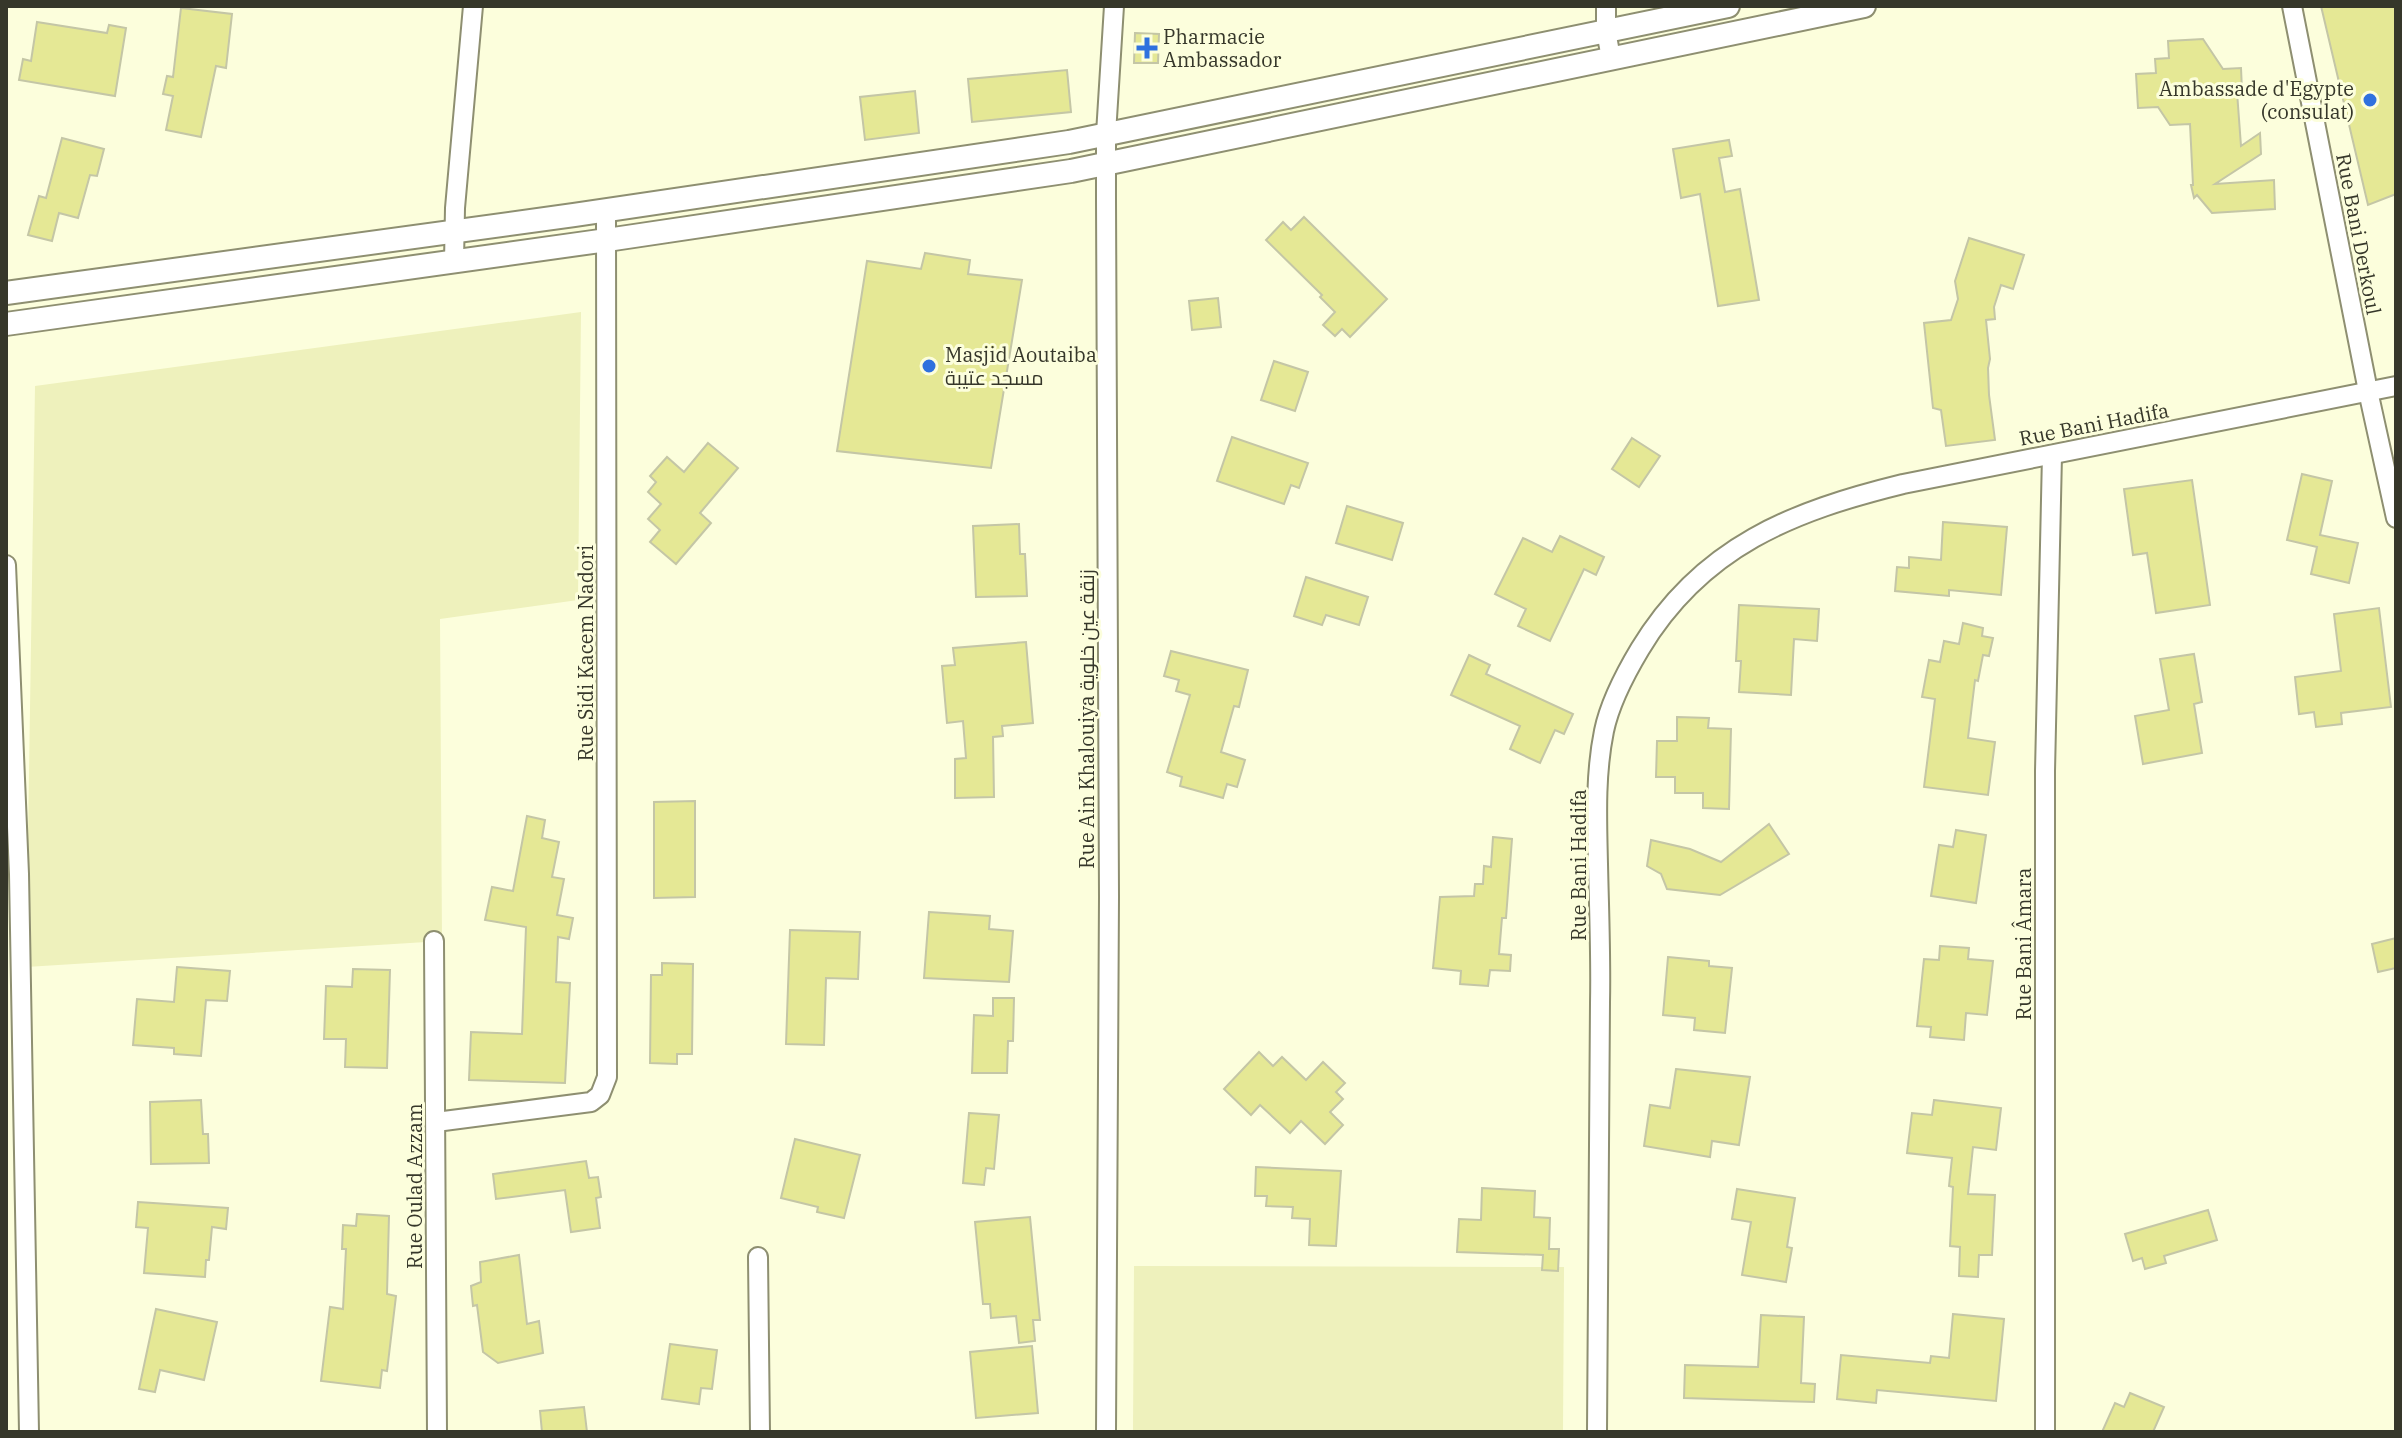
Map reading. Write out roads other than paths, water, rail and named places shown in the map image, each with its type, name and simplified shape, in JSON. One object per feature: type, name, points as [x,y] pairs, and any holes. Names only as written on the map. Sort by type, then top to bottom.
[{"type":"street","points":[[454,262],[473,6]]},
{"type":"street","name":"Rue Ain Khalouiya زنقة عين خلوية","points":[[1106,1432],[1109,881],[1106,134],[1114,6]]},
{"type":"street","points":[[1606,6],[1611,58]]},
{"type":"street","points":[[6,293],[455,232],[1106,134],[1728,6]]},
{"type":"street","points":[[6,324],[607,240],[1106,164],[1864,6]]},
{"type":"street","name":"Rue Bani Derkoul","points":[[2292,6],[2396,518]]},
{"type":"street","name":"Rue Sidi Kacem Nadori","points":[[436,1122],[591,1102],[600,1095],[607,1077],[606,210]]},
{"type":"street","name":"Rue Bani Hadifa","points":[[1597,1432],[1601,954],[1597,799],[1605,730],[1623,678],[1651,631],[1692,583],[1733,549],[1781,523],[1838,500],[2396,386]]},
{"type":"street","name":"Rue Bani Âmara","points":[[2045,1432],[2045,771],[2052,455]]},
{"type":"street","points":[[6,565],[29,1432]]},
{"type":"street","name":"Rue Oulad Azzam","points":[[434,941],[437,1432]]},
{"type":"street","points":[[758,1257],[760,1432]]},
{"type":"place","name":"Pharmacie Ambassador","points":[[1147,48]]},
{"type":"place","name":"Ambassade d'Egypte (consulat)","points":[[2370,100]]},
{"type":"place","name":"Masjid Aoutaiba مسجد عتيبة","points":[[929,366]]}]
